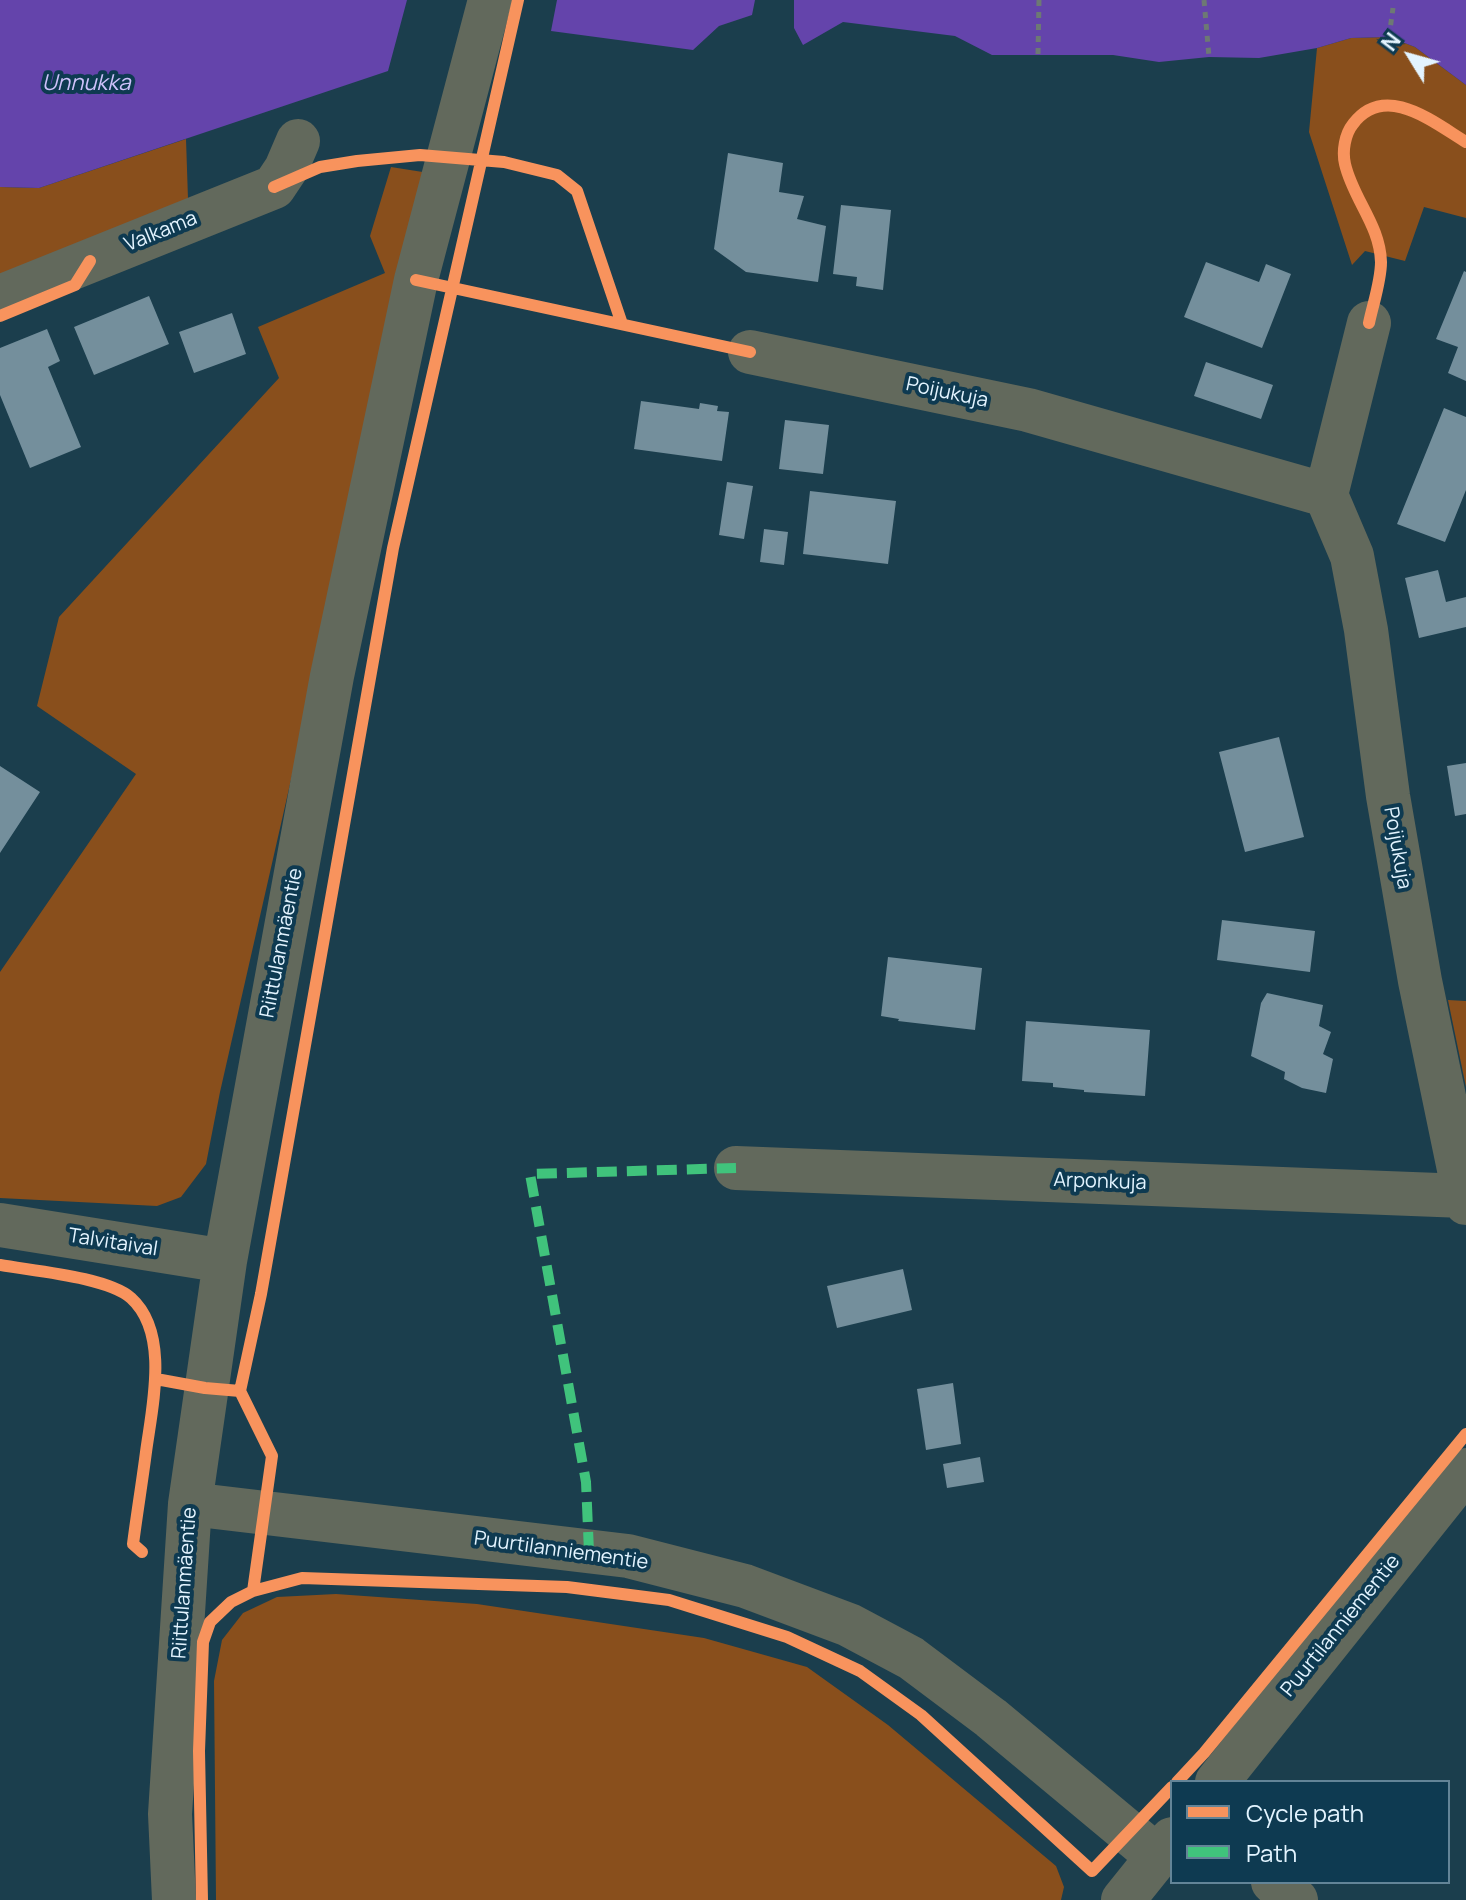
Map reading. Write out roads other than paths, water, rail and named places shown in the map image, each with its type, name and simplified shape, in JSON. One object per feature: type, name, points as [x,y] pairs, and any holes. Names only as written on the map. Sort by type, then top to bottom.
[{"type":"street","name":"Riittulanmäentie","points":[[174,1900],[170,1814],[190,1504],[225,1261],[332,676],[416,280],[490,0]]},
{"type":"street","name":"Valkama","points":[[0,297],[274,187],[298,141]]},
{"type":"street","points":[[1326,495],[1369,323]]},
{"type":"street","name":"Poijukuja","points":[[750,352],[1028,410],[1326,495],[1352,556],[1415,950],[1465,1199]]},
{"type":"street","name":"Arponkuja","points":[[736,1168],[1465,1199]]},
{"type":"street","name":"Talvitaival","points":[[0,1225],[225,1261]]},
{"type":"street","name":"Puurtilanniementie","points":[[1219,1780],[1466,1470]]},
{"type":"street","name":"Puurtilanniementie","points":[[190,1504],[628,1556],[745,1586],[849,1625],[911,1658],[1165,1848]]},
{"type":"street","points":[[1123,1900],[1165,1848]]},
{"type":"street","points":[[1276,1884],[1296,1900]]},
{"type":"water","name":"Unnukka","points":[[0,0],[407,0],[388,71],[39,188],[0,187]]},
{"type":"water","points":[[557,0],[755,0],[752,15],[719,26],[693,50],[551,31]]},
{"type":"water","points":[[794,0],[1466,0],[1466,85],[1415,47],[1389,37],[1351,38],[1317,48],[1259,58],[1209,57],[1159,62],[1113,55],[992,55],[955,36],[843,22],[803,45],[794,28]]}]
